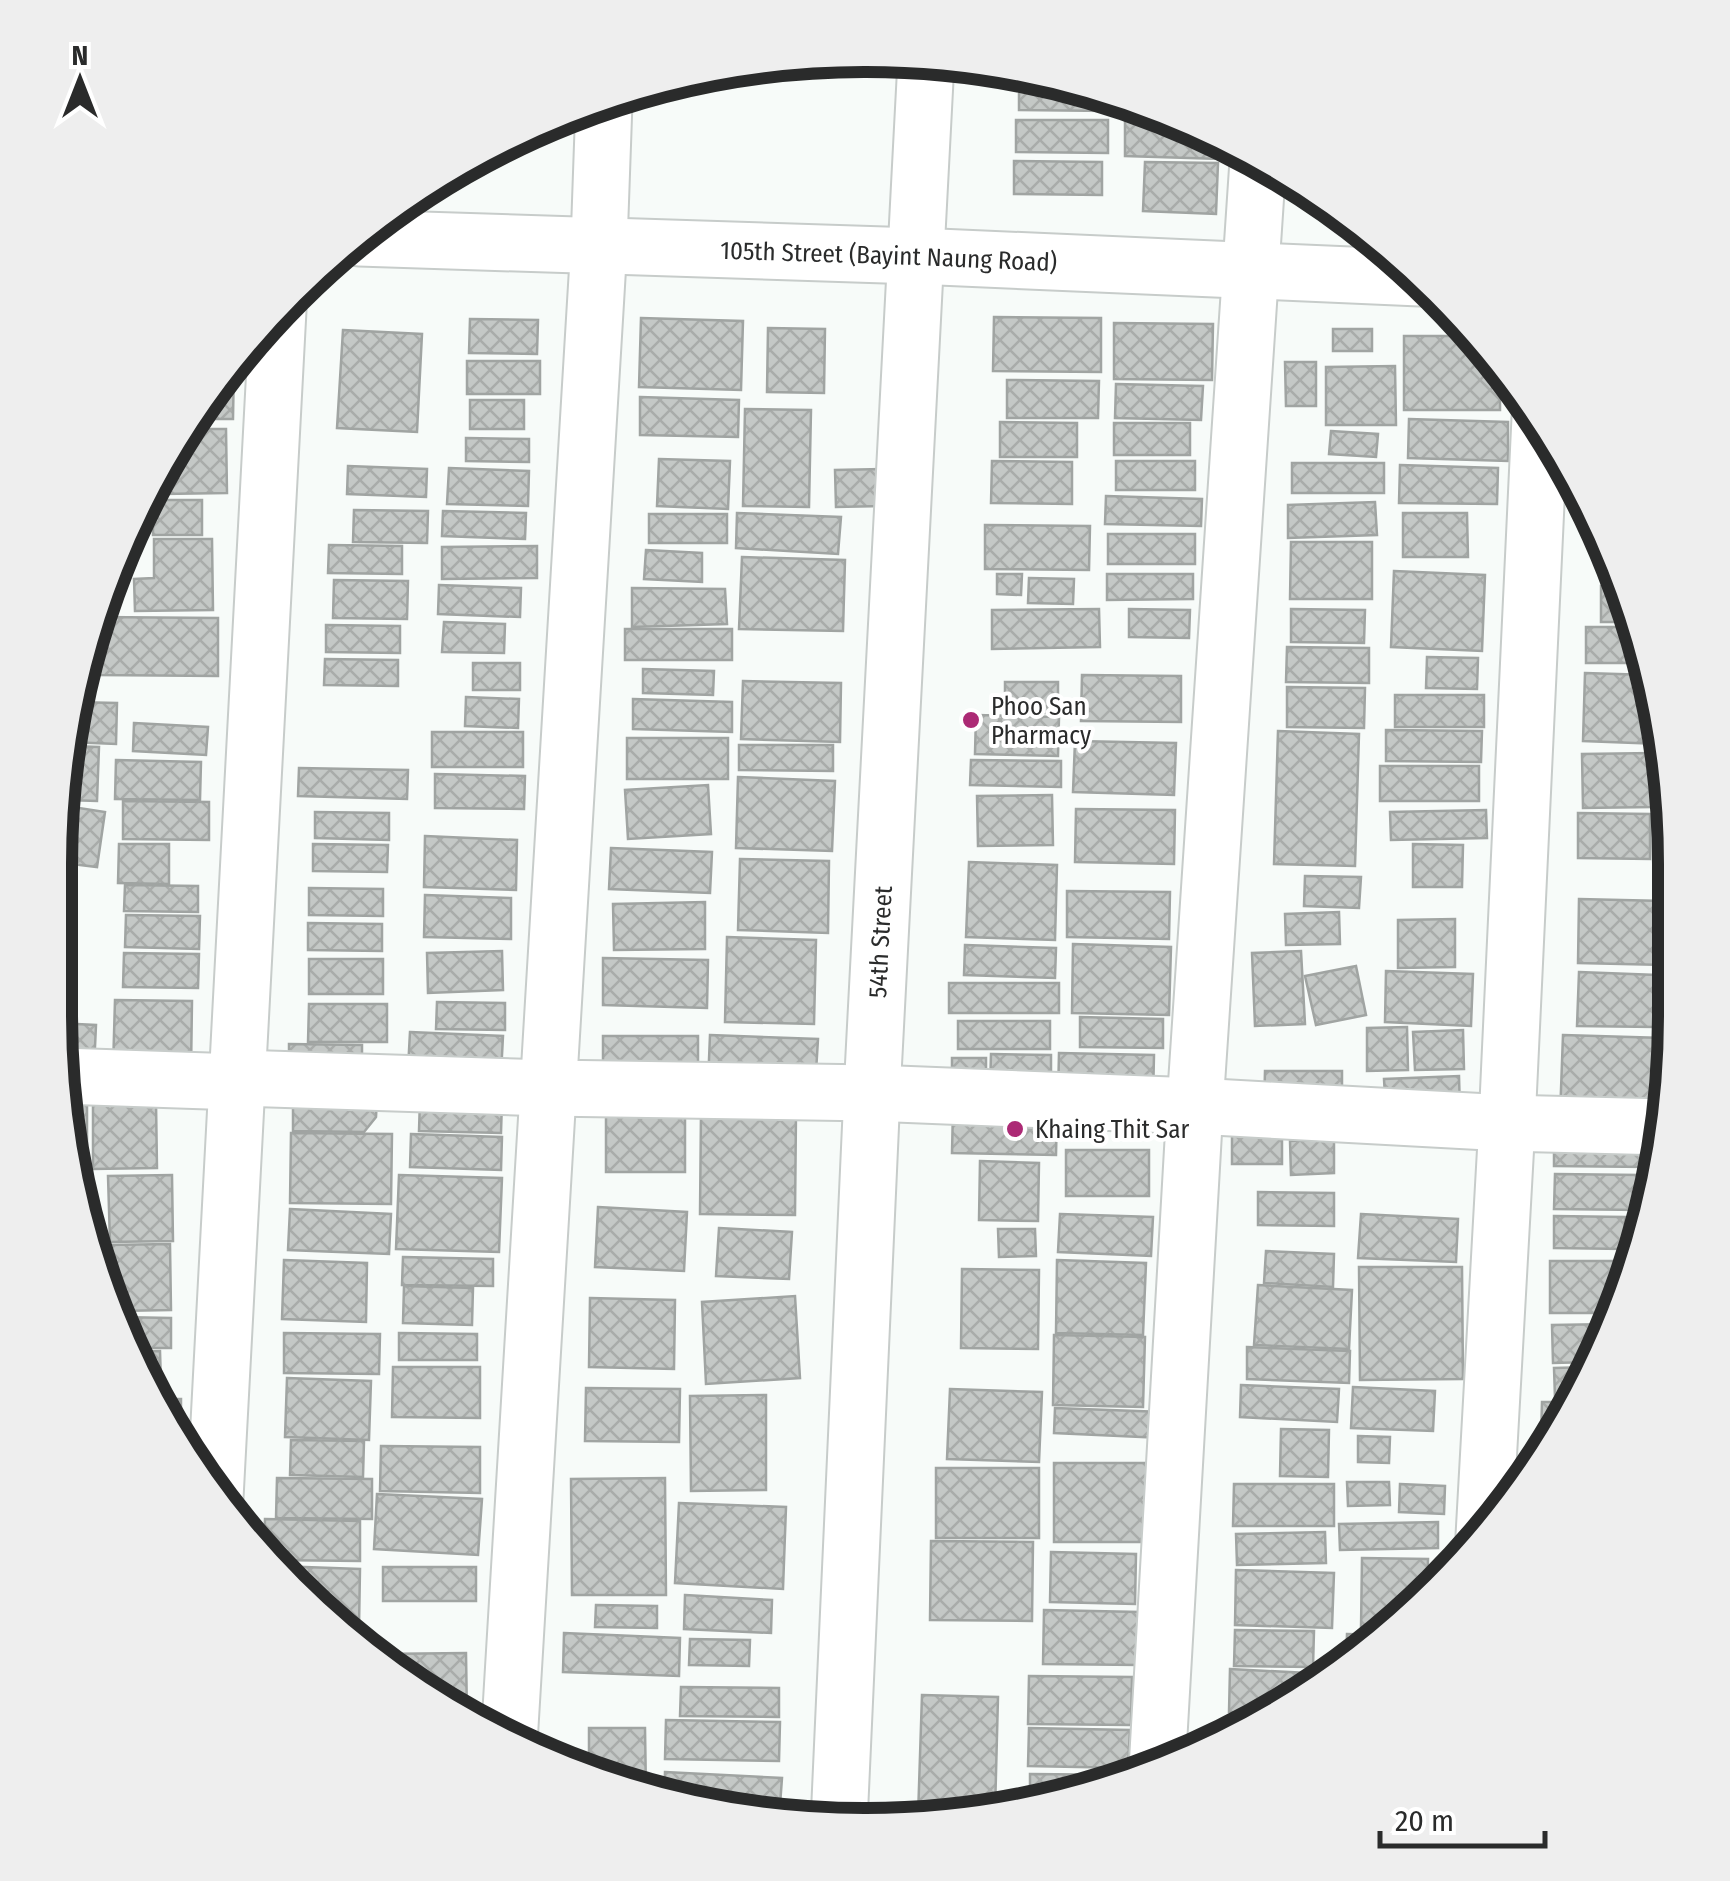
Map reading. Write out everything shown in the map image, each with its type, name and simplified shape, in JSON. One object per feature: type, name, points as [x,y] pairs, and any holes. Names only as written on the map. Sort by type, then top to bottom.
[{"type":"street","name":"54th Street","points":[[840,1808],[925,75]]},
{"type":"street","points":[[510,1725],[603,117]]},
{"type":"street","points":[[1157,1752],[1257,177]]},
{"type":"street","name":"105th Street (Bayint Naung Road)","points":[[380,239],[1396,277]]},
{"type":"street","points":[[217,1472],[277,334]]},
{"type":"street","points":[[1486,1509],[1539,449]]},
{"type":"street","points":[[75,1076],[872,1093],[1650,1127]]},
{"type":"building","points":[[1019,88],[1107,111],[1019,110]]},
{"type":"building","points":[[1016,120],[1108,120],[1108,153],[1016,152]]},
{"type":"building","points":[[1125,120],[1168,133],[1220,156],[1220,159],[1125,156]]},
{"type":"building","points":[[1014,161],[1102,162],[1102,195],[1014,194]]},
{"type":"building","points":[[1145,162],[1218,163],[1216,214],[1143,211]]},
{"type":"building","points":[[994,317],[1101,318],[1101,372],[993,371]]},
{"type":"building","points":[[641,318],[743,321],[741,390],[639,387]]},
{"type":"building","points":[[470,319],[538,320],[537,354],[469,353]]},
{"type":"building","points":[[1114,323],[1213,324],[1212,380],[1114,379]]},
{"type":"building","points":[[768,328],[825,329],[824,393],[767,392]]},
{"type":"building","points":[[1333,329],[1372,329],[1372,351],[1333,351]]},
{"type":"building","points":[[343,330],[422,334],[417,432],[337,428]]},
{"type":"building","points":[[1404,336],[1455,336],[1500,391],[1500,410],[1404,410]]},
{"type":"building","points":[[467,361],[540,361],[540,394],[467,394]]},
{"type":"building","points":[[1285,362],[1316,362],[1316,406],[1286,406]]},
{"type":"building","points":[[1395,366],[1396,425],[1326,425],[1326,367]]},
{"type":"building","points":[[1007,380],[1099,381],[1098,418],[1007,418]]},
{"type":"building","points":[[1116,384],[1203,386],[1201,420],[1115,418]]},
{"type":"building","points":[[234,386],[233,419],[210,419]]},
{"type":"building","points":[[640,397],[739,400],[738,437],[640,435]]},
{"type":"building","points":[[470,400],[524,400],[524,429],[470,429]]},
{"type":"building","points":[[745,409],[811,410],[809,507],[743,506]]},
{"type":"building","points":[[1409,419],[1508,422],[1508,461],[1408,458]]},
{"type":"building","points":[[1000,422],[1077,423],[1077,457],[1000,457]]},
{"type":"building","points":[[1114,423],[1190,423],[1190,455],[1114,455]]},
{"type":"building","points":[[204,429],[226,429],[227,493],[165,494]]},
{"type":"building","points":[[1331,431],[1378,434],[1376,457],[1329,454]]},
{"type":"building","points":[[466,438],[529,439],[529,462],[466,461]]},
{"type":"building","points":[[659,459],[730,461],[728,509],[657,506]]},
{"type":"building","points":[[992,461],[1072,462],[1072,504],[991,503]]},
{"type":"building","points":[[1116,461],[1195,461],[1195,490],[1116,490]]},
{"type":"building","points":[[1292,463],[1384,463],[1384,493],[1292,493]]},
{"type":"building","points":[[1400,465],[1498,468],[1497,504],[1399,503]]},
{"type":"building","points":[[348,466],[427,469],[426,497],[347,494]]},
{"type":"building","points":[[449,468],[529,471],[528,506],[447,504]]},
{"type":"building","points":[[882,469],[883,506],[836,507],[835,470]]},
{"type":"building","points":[[1106,496],[1202,499],[1201,526],[1105,524]]},
{"type":"building","points":[[162,500],[202,500],[202,535],[153,535],[153,516]]},
{"type":"building","points":[[1375,502],[1377,535],[1288,538],[1288,505]]},
{"type":"building","points":[[354,510],[428,511],[427,543],[353,542]]},
{"type":"building","points":[[443,511],[526,513],[525,539],[442,536]]},
{"type":"building","points":[[737,513],[841,517],[838,554],[736,548]]},
{"type":"building","points":[[1403,513],[1467,513],[1468,557],[1403,557]]},
{"type":"building","points":[[649,514],[727,514],[727,543],[649,543]]},
{"type":"building","points":[[985,525],[1090,526],[1089,570],[985,569]]},
{"type":"building","points":[[1108,534],[1195,534],[1195,564],[1108,564]]},
{"type":"building","points":[[154,539],[212,539],[213,610],[135,611],[134,579],[154,578]]},
{"type":"building","points":[[1291,542],[1372,542],[1372,599],[1290,599]]},
{"type":"building","points":[[329,545],[402,546],[402,574],[328,573]]},
{"type":"building","points":[[537,546],[537,578],[442,579],[442,547]]},
{"type":"building","points":[[646,550],[702,553],[702,582],[644,579]]},
{"type":"building","points":[[742,557],[845,560],[843,631],[739,629]]},
{"type":"building","points":[[1394,571],[1485,575],[1482,651],[1391,647]]},
{"type":"building","points":[[997,574],[1022,574],[1021,595],[997,594]]},
{"type":"building","points":[[1107,574],[1193,574],[1193,599],[1107,600]]},
{"type":"building","points":[[1029,578],[1074,579],[1073,604],[1028,603]]},
{"type":"building","points":[[334,580],[408,581],[407,619],[333,618]]},
{"type":"building","points":[[439,585],[521,588],[520,617],[438,614]]},
{"type":"building","points":[[1601,586],[1606,586],[1619,622],[1601,622]]},
{"type":"building","points":[[632,588],[725,589],[727,624],[632,627]]},
{"type":"building","points":[[1099,609],[1100,647],[992,649],[992,610]]},
{"type":"building","points":[[1129,609],[1190,610],[1189,638],[1129,637]]},
{"type":"building","points":[[1291,609],[1365,610],[1364,643],[1291,642]]},
{"type":"building","points":[[113,617],[218,618],[218,676],[97,675]]},
{"type":"building","points":[[444,622],[505,624],[504,653],[442,652]]},
{"type":"building","points":[[326,625],[400,626],[400,653],[326,652]]},
{"type":"building","points":[[1586,627],[1620,627],[1631,663],[1586,663]]},
{"type":"building","points":[[625,629],[732,629],[732,660],[625,660]]},
{"type":"building","points":[[1287,647],[1369,648],[1369,683],[1286,682]]},
{"type":"building","points":[[1427,657],[1478,658],[1477,689],[1426,688]]},
{"type":"building","points":[[325,659],[398,660],[398,686],[324,685]]},
{"type":"building","points":[[473,663],[520,663],[520,690],[473,690]]},
{"type":"building","points":[[643,669],[714,671],[713,695],[643,693]]},
{"type":"building","points":[[1585,673],[1633,674],[1648,744],[1583,741]]},
{"type":"building","points":[[1082,675],[1181,676],[1181,722],[1081,721]]},
{"type":"building","points":[[743,681],[841,683],[840,742],[741,739]]},
{"type":"building","points":[[1005,682],[1058,682],[1058,713],[1005,713]]},
{"type":"building","points":[[1287,687],[1365,688],[1364,728],[1287,727]]},
{"type":"building","points":[[1395,695],[1484,695],[1484,727],[1395,727]]},
{"type":"building","points":[[466,697],[519,699],[518,728],[465,726]]},
{"type":"building","points":[[633,699],[732,702],[732,732],[633,729]]},
{"type":"building","points":[[90,702],[117,703],[116,744],[82,743]]},
{"type":"building","points":[[976,715],[1059,717],[1058,756],[975,754]]},
{"type":"building","points":[[134,723],[208,727],[206,755],[133,751]]},
{"type":"building","points":[[1386,730],[1482,731],[1481,762],[1386,761]]},
{"type":"building","points":[[1278,731],[1359,734],[1355,866],[1274,864]]},
{"type":"building","points":[[432,732],[523,732],[523,767],[432,767]]},
{"type":"building","points":[[627,738],[728,738],[728,779],[627,779]]},
{"type":"building","points":[[1075,741],[1176,743],[1174,795],[1073,792]]},
{"type":"building","points":[[739,745],[833,745],[833,771],[739,770]]},
{"type":"building","points":[[82,746],[99,747],[97,801],[75,800]]},
{"type":"building","points":[[1649,753],[1653,807],[1583,808],[1582,754]]},
{"type":"building","points":[[116,760],[201,762],[200,800],[115,799]]},
{"type":"building","points":[[971,760],[1061,761],[1061,787],[970,785]]},
{"type":"building","points":[[1380,766],[1479,766],[1479,801],[1380,801]]},
{"type":"building","points":[[299,768],[408,770],[407,799],[298,796]]},
{"type":"building","points":[[435,774],[525,776],[524,809],[435,808]]},
{"type":"building","points":[[738,777],[835,781],[832,851],[736,848]]},
{"type":"building","points":[[708,785],[711,834],[628,839],[625,790]]},
{"type":"building","points":[[1052,795],[1053,845],[978,846],[977,796]]},
{"type":"building","points":[[123,801],[209,802],[209,840],[123,839]]},
{"type":"building","points":[[75,807],[105,812],[97,867],[72,864]]},
{"type":"building","points":[[1076,809],[1175,810],[1174,864],[1075,862]]},
{"type":"building","points":[[1486,810],[1487,838],[1391,840],[1390,812]]},
{"type":"building","points":[[315,812],[389,813],[389,840],[315,838]]},
{"type":"building","points":[[1578,813],[1650,814],[1650,859],[1578,858]]},
{"type":"building","points":[[425,836],[517,840],[516,890],[424,887]]},
{"type":"building","points":[[119,844],[169,844],[169,884],[118,883]]},
{"type":"building","points":[[313,844],[388,845],[387,872],[313,871]]},
{"type":"building","points":[[1413,844],[1463,845],[1462,887],[1413,887]]},
{"type":"building","points":[[611,848],[712,852],[710,893],[609,889]]},
{"type":"building","points":[[740,859],[829,861],[828,933],[738,930]]},
{"type":"building","points":[[969,862],[1057,865],[1055,940],[966,937]]},
{"type":"building","points":[[1305,876],[1361,877],[1359,908],[1304,906]]},
{"type":"building","points":[[125,885],[198,886],[198,912],[124,911]]},
{"type":"building","points":[[309,888],[383,889],[383,916],[309,915]]},
{"type":"building","points":[[1067,891],[1170,892],[1169,939],[1067,937]]},
{"type":"building","points":[[425,895],[511,898],[511,939],[424,937]]},
{"type":"building","points":[[1579,899],[1658,901],[1658,965],[1578,963]]},
{"type":"building","points":[[705,902],[705,949],[614,950],[613,904]]},
{"type":"building","points":[[1339,912],[1340,944],[1286,945],[1285,914]]},
{"type":"building","points":[[126,915],[200,916],[199,949],[125,947]]},
{"type":"building","points":[[1455,919],[1455,967],[1398,968],[1398,920]]},
{"type":"building","points":[[308,923],[382,924],[382,951],[308,950]]},
{"type":"building","points":[[727,937],[816,940],[814,1024],[725,1022]]},
{"type":"building","points":[[1073,944],[1171,947],[1169,1015],[1072,1013]]},
{"type":"building","points":[[965,945],[1056,948],[1055,978],[964,975]]},
{"type":"building","points":[[502,951],[503,990],[428,993],[427,953]]},
{"type":"building","points":[[1301,951],[1305,1024],[1255,1026],[1252,953]]},
{"type":"building","points":[[124,953],[199,954],[198,988],[123,987]]},
{"type":"building","points":[[603,958],[708,960],[707,1008],[603,1005]]},
{"type":"building","points":[[309,959],[383,959],[383,994],[309,994]]},
{"type":"building","points":[[1356,966],[1366,1015],[1316,1025],[1305,976]]},
{"type":"building","points":[[1386,971],[1473,974],[1471,1026],[1385,1022]]},
{"type":"building","points":[[1579,972],[1657,975],[1655,1027],[1577,1026]]},
{"type":"building","points":[[949,983],[1059,983],[1059,1013],[949,1013]]},
{"type":"building","points":[[115,1000],[192,1001],[191,1071],[113,1069]]},
{"type":"building","points":[[437,1002],[505,1003],[505,1030],[436,1029]]},
{"type":"building","points":[[309,1004],[387,1004],[387,1042],[308,1042]]},
{"type":"building","points":[[1080,1017],[1163,1019],[1163,1048],[1080,1047]]},
{"type":"building","points":[[958,1021],[1050,1021],[1050,1049],[958,1049]]},
{"type":"building","points":[[72,1024],[96,1025],[94,1069],[74,1068]]},
{"type":"building","points":[[1407,1027],[1408,1070],[1367,1071],[1367,1028]]},
{"type":"building","points":[[1463,1030],[1464,1069],[1415,1070],[1413,1032]]},
{"type":"building","points":[[410,1032],[503,1036],[501,1074],[408,1069]]},
{"type":"building","points":[[710,1035],[818,1039],[815,1089],[708,1084]]},
{"type":"building","points":[[1563,1035],[1657,1038],[1651,1121],[1560,1117]]},
{"type":"building","points":[[603,1036],[698,1036],[698,1081],[603,1081]]},
{"type":"building","points":[[289,1044],[362,1045],[362,1071],[289,1069]]},
{"type":"building","points":[[1059,1053],[1154,1055],[1153,1099],[1058,1097]]},
{"type":"building","points":[[991,1054],[1051,1055],[1051,1090],[990,1090]]},
{"type":"building","points":[[952,1058],[986,1058],[986,1091],[952,1091]]},
{"type":"building","points":[[1265,1071],[1342,1071],[1342,1110],[1264,1109]]},
{"type":"building","points":[[1459,1076],[1460,1111],[1386,1114],[1384,1079]]},
{"type":"building","points":[[293,1097],[377,1098],[376,1117],[364,1132],[293,1131]]},
{"type":"building","points":[[420,1100],[502,1101],[501,1133],[419,1131]]},
{"type":"building","points":[[77,1101],[87,1101],[87,1165]]},
{"type":"building","points":[[156,1102],[157,1168],[93,1169],[93,1103]]},
{"type":"building","points":[[606,1103],[685,1103],[685,1172],[606,1172]]},
{"type":"building","points":[[953,1109],[1057,1111],[1056,1155],[952,1153]]},
{"type":"building","points":[[701,1112],[796,1113],[795,1215],[700,1214]]},
{"type":"building","points":[[1232,1125],[1282,1125],[1282,1164],[1232,1164]]},
{"type":"building","points":[[291,1133],[392,1134],[391,1204],[290,1203]]},
{"type":"building","points":[[1554,1133],[1647,1134],[1643,1167],[1554,1166]]},
{"type":"building","points":[[411,1134],[502,1137],[501,1170],[410,1167]]},
{"type":"building","points":[[1334,1139],[1334,1173],[1291,1175],[1290,1141]]},
{"type":"building","points":[[1066,1150],[1149,1150],[1149,1196],[1066,1196]]},
{"type":"building","points":[[980,1161],[1039,1163],[1038,1221],[979,1220]]},
{"type":"building","points":[[1555,1174],[1641,1175],[1633,1210],[1554,1209]]},
{"type":"building","points":[[172,1175],[173,1241],[110,1242],[108,1176]]},
{"type":"building","points":[[399,1175],[502,1178],[499,1252],[396,1249]]},
{"type":"building","points":[[1258,1192],[1334,1193],[1334,1226],[1258,1225]]},
{"type":"building","points":[[598,1207],[687,1212],[684,1271],[595,1267]]},
{"type":"building","points":[[290,1209],[391,1214],[389,1254],[288,1250]]},
{"type":"building","points":[[1060,1214],[1153,1217],[1151,1256],[1058,1252]]},
{"type":"building","points":[[1361,1214],[1458,1219],[1456,1262],[1358,1258]]},
{"type":"building","points":[[1554,1216],[1625,1217],[1622,1249],[1554,1248]]},
{"type":"building","points":[[719,1228],[792,1232],[789,1279],[716,1276]]},
{"type":"building","points":[[998,1229],[1035,1229],[1036,1256],[999,1257]]},
{"type":"building","points":[[170,1244],[171,1310],[130,1311],[107,1245]]},
{"type":"building","points":[[1266,1251],[1334,1254],[1333,1287],[1264,1283]]},
{"type":"building","points":[[403,1257],[493,1259],[493,1286],[402,1285]]},
{"type":"building","points":[[284,1260],[367,1263],[366,1322],[282,1319]]},
{"type":"building","points":[[1057,1260],[1146,1263],[1143,1335],[1056,1333]]},
{"type":"building","points":[[1550,1261],[1618,1261],[1599,1313],[1550,1313]]},
{"type":"building","points":[[1359,1267],[1462,1267],[1463,1379],[1360,1380]]},
{"type":"building","points":[[962,1269],[1039,1270],[1038,1349],[961,1348]]},
{"type":"building","points":[[1258,1285],[1352,1290],[1349,1349],[1254,1345]]},
{"type":"building","points":[[404,1286],[473,1288],[472,1325],[403,1323]]},
{"type":"building","points":[[795,1296],[800,1378],[706,1384],[702,1302]]},
{"type":"building","points":[[590,1298],[675,1300],[674,1369],[589,1367]]},
{"type":"building","points":[[132,1317],[171,1318],[171,1348],[146,1348]]},
{"type":"building","points":[[1595,1324],[1578,1362],[1553,1363],[1552,1325]]},
{"type":"building","points":[[284,1333],[380,1334],[379,1374],[284,1373]]},
{"type":"building","points":[[399,1333],[477,1334],[477,1360],[399,1360]]},
{"type":"building","points":[[1054,1335],[1145,1337],[1143,1407],[1053,1405]]},
{"type":"building","points":[[1247,1347],[1350,1351],[1349,1383],[1247,1379]]},
{"type":"building","points":[[147,1351],[160,1351],[161,1379],[154,1367]]},
{"type":"building","points":[[393,1367],[480,1367],[480,1418],[392,1417]]},
{"type":"building","points":[[1576,1367],[1559,1398],[1555,1398],[1554,1368]]},
{"type":"building","points":[[287,1378],[371,1381],[369,1440],[285,1437]]},
{"type":"building","points":[[1241,1385],[1339,1389],[1337,1422],[1240,1417]]},
{"type":"building","points":[[1353,1387],[1435,1391],[1433,1431],[1351,1428]]},
{"type":"building","points":[[586,1388],[680,1389],[679,1442],[585,1441]]},
{"type":"building","points":[[950,1389],[1042,1392],[1039,1462],[947,1459]]},
{"type":"building","points":[[766,1395],[766,1490],[691,1491],[690,1396]]},
{"type":"building","points":[[172,1399],[181,1399],[181,1415]]},
{"type":"building","points":[[1542,1402],[1557,1402],[1551,1412],[1541,1428]]},
{"type":"building","points":[[1055,1408],[1163,1412],[1162,1438],[1054,1433]]},
{"type":"building","points":[[1281,1429],[1329,1430],[1328,1477],[1280,1476]]},
{"type":"building","points":[[1358,1436],[1390,1437],[1389,1463],[1358,1462]]},
{"type":"building","points":[[291,1440],[364,1441],[363,1477],[290,1475]]},
{"type":"building","points":[[381,1446],[480,1447],[480,1493],[380,1491]]},
{"type":"building","points":[[1054,1463],[1147,1463],[1147,1542],[1054,1542]]},
{"type":"building","points":[[936,1468],[1039,1468],[1039,1538],[936,1538]]},
{"type":"building","points":[[277,1478],[372,1479],[372,1519],[276,1518]]},
{"type":"building","points":[[665,1478],[666,1595],[572,1595],[571,1479]]},
{"type":"building","points":[[1347,1482],[1389,1482],[1390,1505],[1348,1506]]},
{"type":"building","points":[[1234,1484],[1334,1484],[1334,1526],[1233,1526]]},
{"type":"building","points":[[1400,1484],[1445,1486],[1444,1514],[1399,1512]]},
{"type":"building","points":[[377,1494],[482,1499],[478,1555],[374,1549]]},
{"type":"building","points":[[679,1503],[786,1507],[783,1589],[675,1583]]},
{"type":"building","points":[[265,1519],[360,1521],[360,1561],[290,1560],[265,1534]]},
{"type":"building","points":[[1438,1522],[1438,1548],[1340,1550],[1339,1524]]},
{"type":"building","points":[[1325,1532],[1326,1563],[1237,1565],[1236,1534]]},
{"type":"building","points":[[931,1541],[1033,1542],[1032,1621],[930,1620]]},
{"type":"building","points":[[1051,1552],[1136,1554],[1135,1604],[1050,1602]]},
{"type":"building","points":[[1362,1558],[1428,1559],[1428,1573],[1388,1612],[1367,1629],[1361,1629]]},
{"type":"building","points":[[296,1567],[360,1569],[359,1626]]},
{"type":"building","points":[[383,1567],[476,1567],[476,1601],[383,1601]]},
{"type":"building","points":[[1236,1570],[1334,1573],[1332,1628],[1235,1625]]},
{"type":"building","points":[[685,1595],[772,1600],[771,1633],[684,1629]]},
{"type":"building","points":[[596,1605],[657,1606],[657,1628],[595,1627]]},
{"type":"building","points":[[1044,1610],[1140,1612],[1139,1665],[1043,1664]]},
{"type":"building","points":[[1235,1630],[1314,1631],[1313,1667],[1234,1666]]},
{"type":"building","points":[[564,1633],[680,1638],[679,1676],[563,1672]]},
{"type":"building","points":[[1347,1634],[1360,1634],[1347,1645]]},
{"type":"building","points":[[690,1639],[750,1640],[749,1666],[689,1665]]},
{"type":"building","points":[[466,1653],[467,1701],[425,1675],[395,1654]]},
{"type":"building","points":[[1230,1669],[1308,1673],[1242,1713],[1229,1712]]},
{"type":"building","points":[[1029,1676],[1132,1677],[1131,1725],[1028,1724]]},
{"type":"building","points":[[681,1687],[779,1688],[779,1717],[680,1716]]},
{"type":"building","points":[[922,1695],[998,1697],[995,1797],[918,1807]]},
{"type":"building","points":[[666,1720],[780,1722],[779,1761],[665,1759]]},
{"type":"building","points":[[589,1728],[645,1728],[646,1777],[589,1758]]},
{"type":"building","points":[[1029,1728],[1130,1730],[1128,1763],[1120,1766],[1028,1766]]},
{"type":"building","points":[[665,1772],[782,1778],[780,1804],[710,1793],[665,1782]]},
{"type":"building","points":[[1030,1774],[1091,1775],[1070,1781],[1030,1791]]},
{"type":"place","name":"Phoo San Pharmacy","points":[[971,720]]},
{"type":"place","name":"Khaing Thit Sar","points":[[1015,1129]]}]
